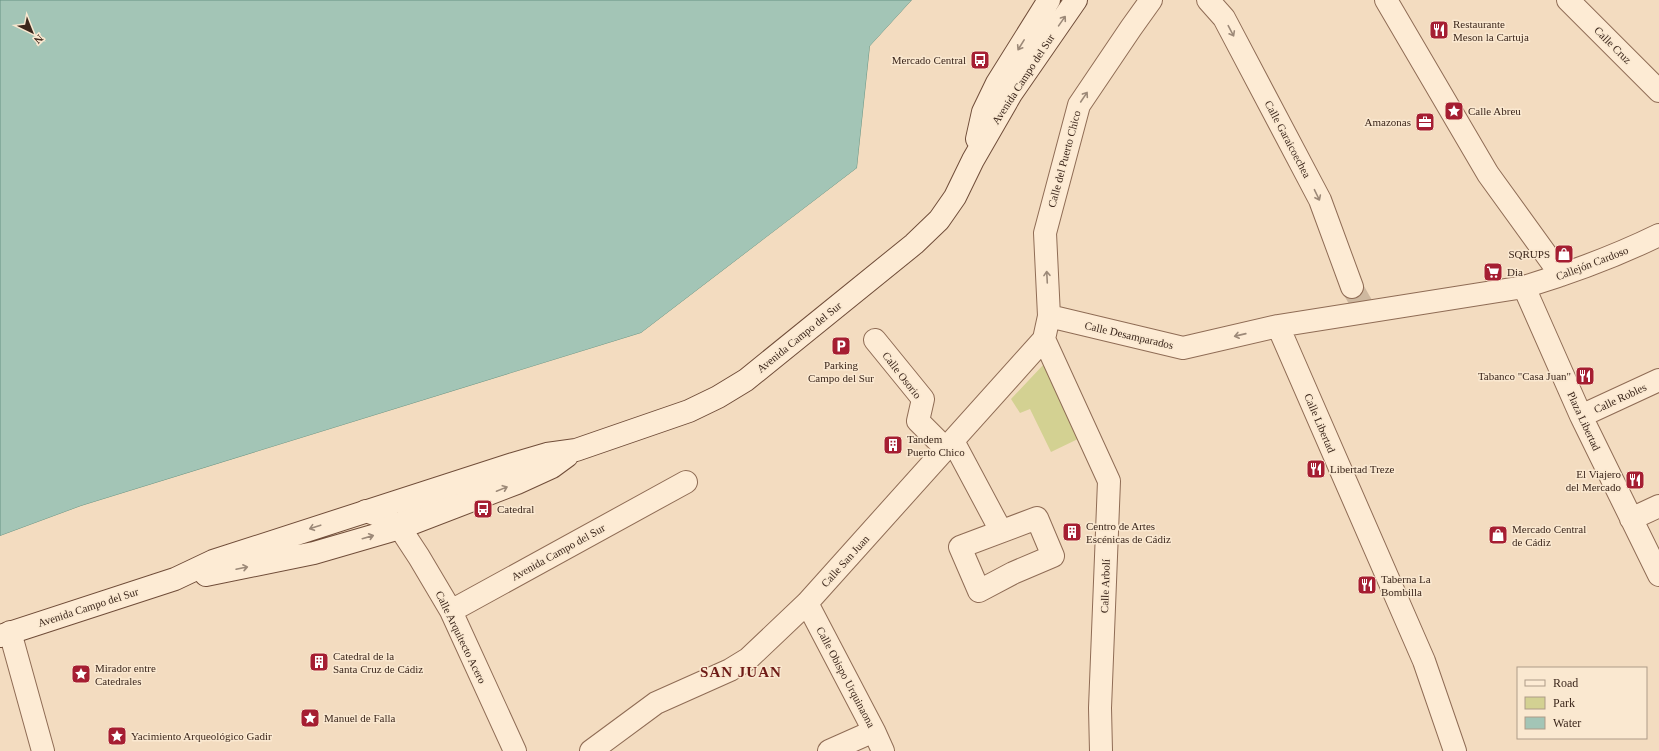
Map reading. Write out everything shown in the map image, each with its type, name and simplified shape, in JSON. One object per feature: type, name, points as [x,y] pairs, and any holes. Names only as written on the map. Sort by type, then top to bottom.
[{"type":"street","name":"Avenida Campo del Sur","points":[[973,160],[982,112],[1049,0]]},
{"type":"street","name":"Avenida Campo del Sur","points":[[5,634],[176,578],[213,561],[366,511],[512,464],[547,454],[576,450],[689,411],[718,398],[746,380],[914,244],[939,220],[955,197],[973,160],[1011,94],[1076,0]]},
{"type":"street","name":"Calle del Puerto Chico","points":[[1049,316],[1045,233],[1079,105],[1130,28],[1151,0]]},
{"type":"street","name":"Calle Garaicoechea","points":[[1208,0],[1224,18],[1320,200],[1352,287]]},
{"type":"street","points":[[1386,0],[1488,174],[1562,275]]},
{"type":"street","name":"Calle Cruz","points":[[1568,0],[1657,84]]},
{"type":"street","name":"Callejón Cardoso","points":[[1524,287],[1562,275],[1659,236]]},
{"type":"street","points":[[1278,326],[1524,287]]},
{"type":"street","name":"Plaza Libertad","points":[[1524,287],[1581,416],[1659,575]]},
{"type":"street","name":"Calle Desamparados","points":[[1049,316],[1183,348],[1278,326]]},
{"type":"street","name":"Calle San Juan","points":[[591,751],[656,703],[730,670],[748,659],[807,603],[1044,339],[1049,316]]},
{"type":"street","name":"Calle Libertad","points":[[1278,326],[1424,661],[1456,751]]},
{"type":"street","name":"Calle Arbolí","points":[[1044,339],[1109,481],[1101,700],[1101,751]]},
{"type":"street","name":"Calle Osorio","points":[[875,340],[923,400],[918,421],[949,445]]},
{"type":"street","name":"Calle Robles","points":[[1581,416],[1659,380]]},
{"type":"street","points":[[949,445],[1001,531]]},
{"type":"street","name":"Avenida Campo del Sur","points":[[176,578],[219,573],[314,552],[400,528],[517,483],[552,467],[576,450]]},
{"type":"street","points":[[366,511],[385,518],[400,528],[414,509],[481,484],[512,464]]},
{"type":"street","name":"Avenida Campo del Sur","points":[[451,611],[686,482]]},
{"type":"street","points":[[1631,519],[1659,506]]},
{"type":"street","name":"Calle Arquitecto Acero","points":[[400,528],[451,611],[515,751]]},
{"type":"street","name":"Calle Obispo Urquinaona","points":[[807,603],[883,751]]},
{"type":"street","points":[[5,634],[43,751]]},
{"type":"street","points":[[829,751],[874,731]]},
{"type":"green space","points":[[1045,363],[1080,438],[1051,452],[1030,409],[1020,413],[1011,399]]},
{"type":"water","points":[[0,0],[912,0],[870,46],[857,168],[641,333],[81,506],[0,536]]},
{"type":"pier","points":[[912,0],[914,0],[872,46],[858,169],[642,335],[82,508],[0,538],[0,536],[81,506],[641,333],[857,168],[870,46]]},
{"type":"tunnel","points":[[1352,287],[1366,312]]},
{"type":"place","name":"Restaurante Meson la Cartuja","points":[[1439,30]]},
{"type":"place","name":"Mercado Central","points":[[980,60]]},
{"type":"place","name":"Calle Abreu","points":[[1454,111]]},
{"type":"place","name":"Amazonas","points":[[1425,122]]},
{"type":"place","name":"SQRUPS","points":[[1564,254]]},
{"type":"place","name":"Dia","points":[[1493,272]]},
{"type":"place","name":"Parking Campo del Sur","points":[[841,346]]},
{"type":"place","name":"Tabanco \"Casa Juan\"","points":[[1585,376]]},
{"type":"place","name":"Tandem Puerto Chico","points":[[893,445]]},
{"type":"place","name":"Libertad Treze","points":[[1316,469]]},
{"type":"place","name":"El Viajero del Mercado","points":[[1635,480]]},
{"type":"place","name":"Catedral","points":[[483,509]]},
{"type":"place","name":"Centro de Artes Escénicas de Cádiz","points":[[1072,532]]},
{"type":"place","name":"Mercado Central de Cádiz","points":[[1498,535]]},
{"type":"place","name":"Taberna La Bombilla","points":[[1367,585]]},
{"type":"place","name":"Catedral de la Santa Cruz de Cádiz","points":[[319,662]]},
{"type":"place","name":"Mirador entre Catedrales","points":[[81,674]]},
{"type":"place","name":"Manuel de Falla","points":[[310,718]]},
{"type":"place","name":"Yacimiento Arqueológico Gadir","points":[[117,736]]},
{"type":"district","name":"SAN JUAN","points":[[741,672]]}]
